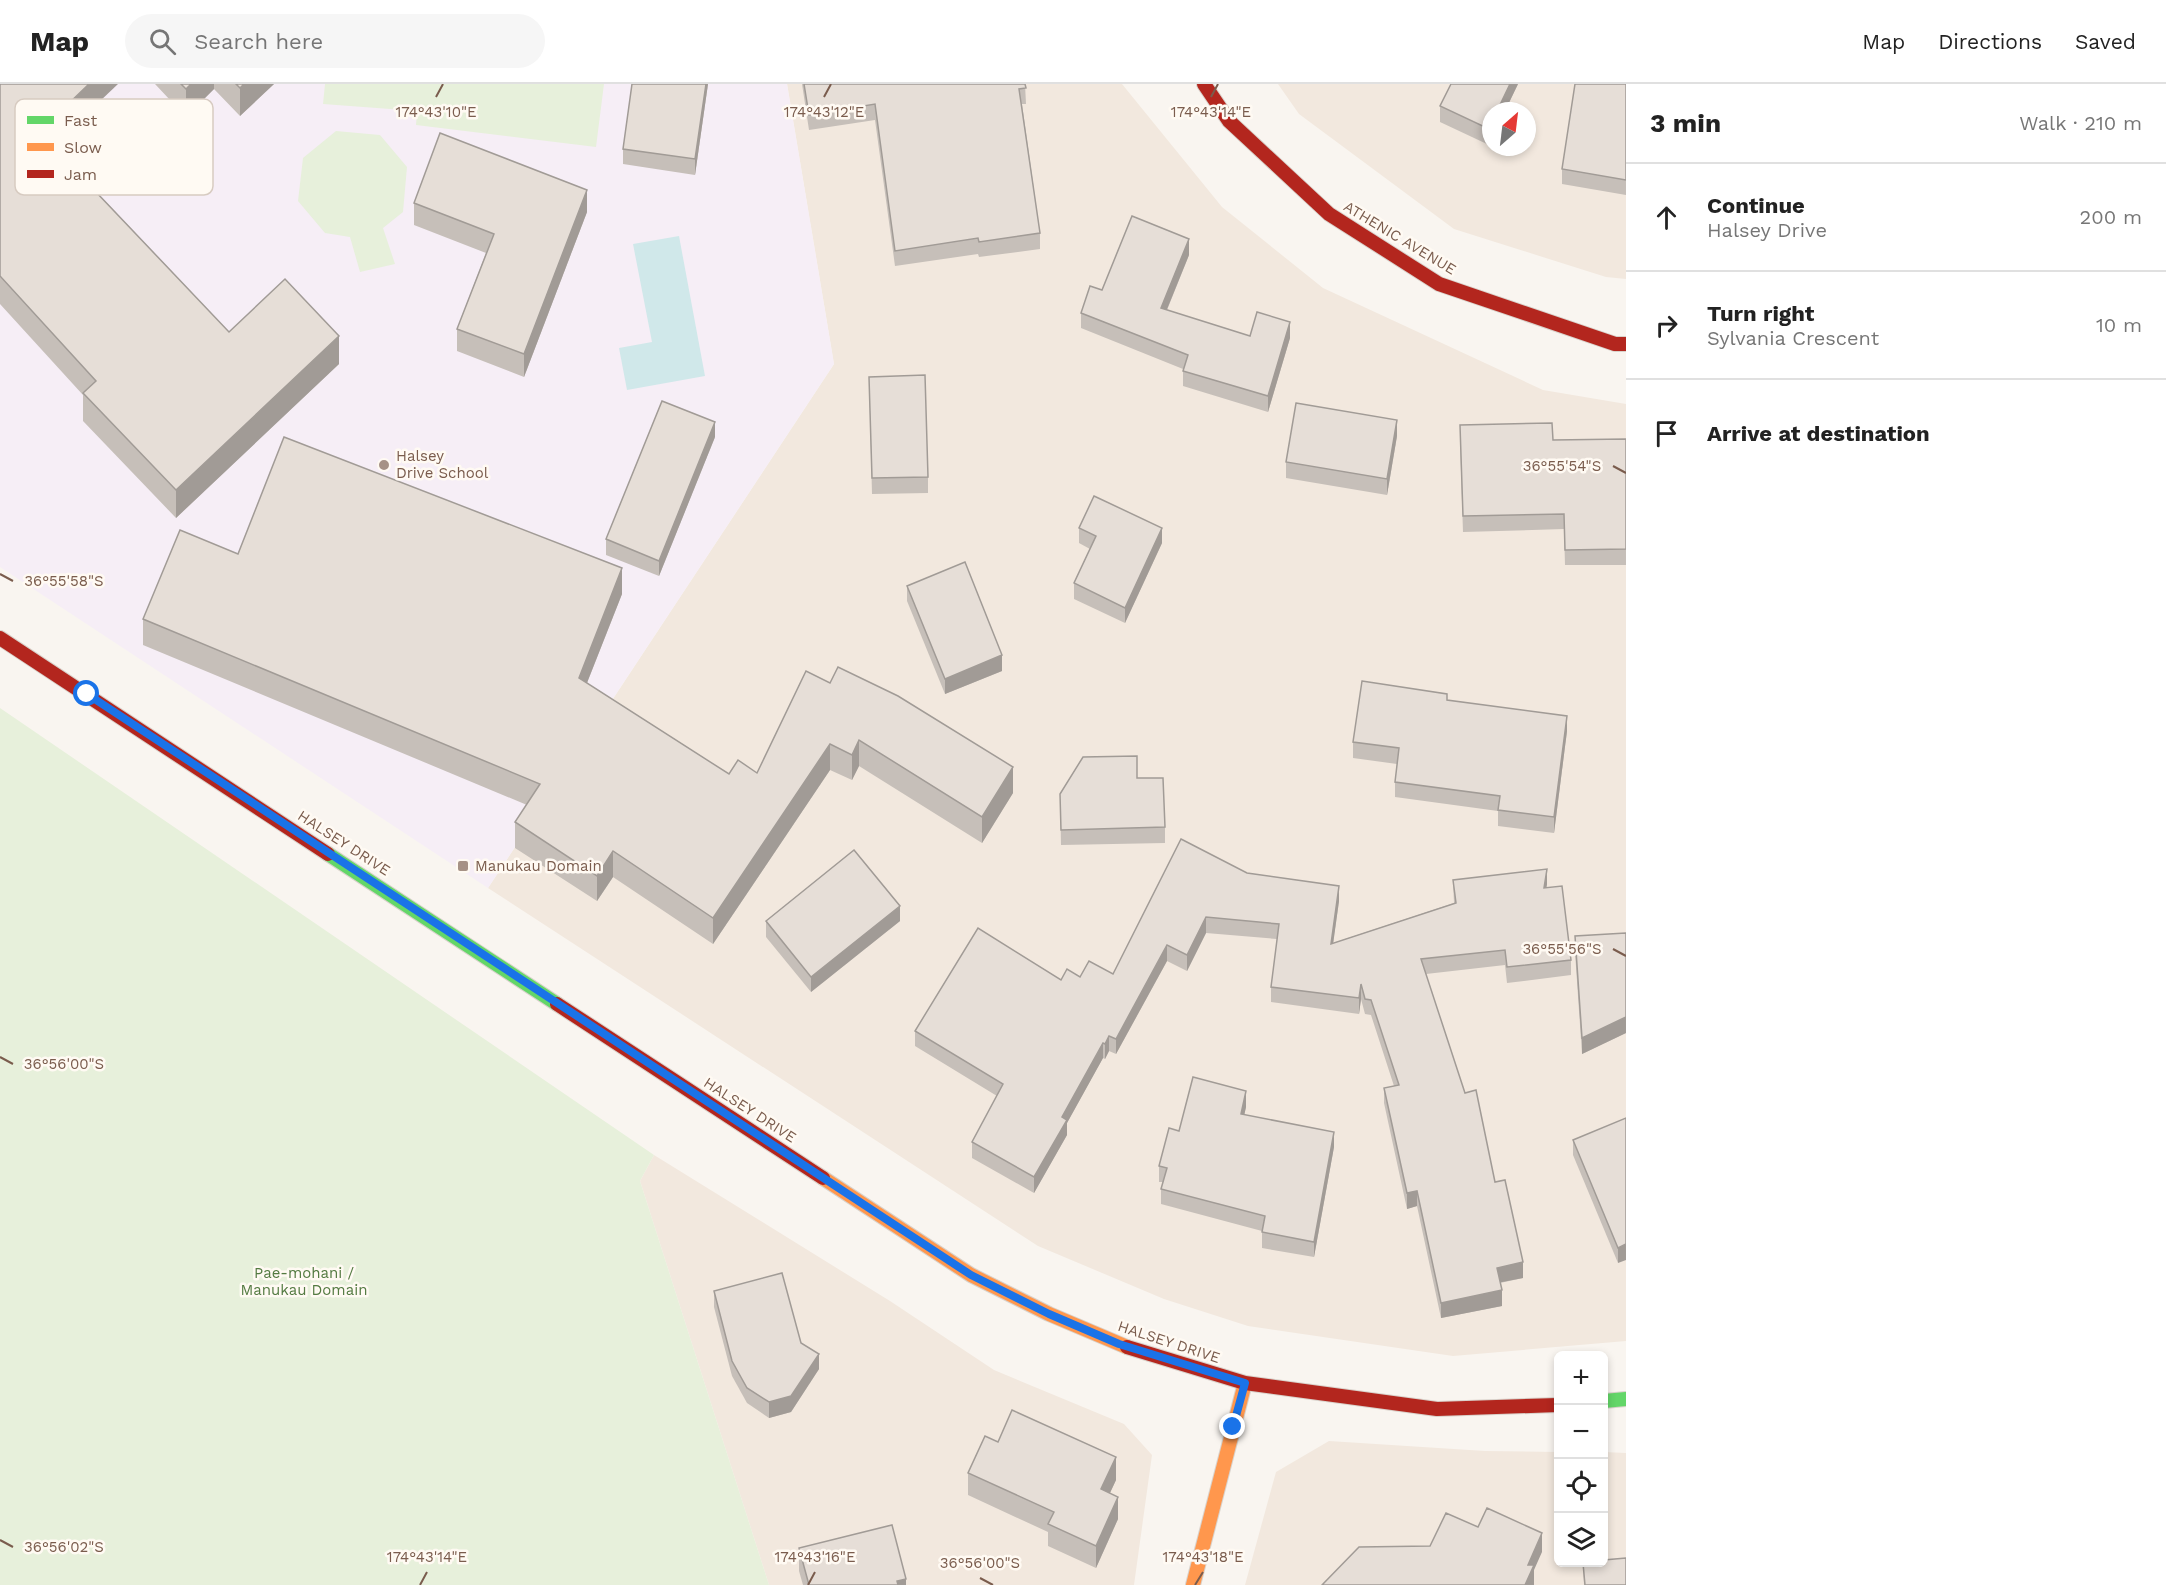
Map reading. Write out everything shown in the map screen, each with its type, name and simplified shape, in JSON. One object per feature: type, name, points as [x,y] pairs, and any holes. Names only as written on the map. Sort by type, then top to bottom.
[{"type":"street","name":"ATHENIC AVENUE","points":[[1204,84],[1229,121],[1329,214],[1439,284],[1615,344],[1626,344]]},
{"type":"street","name":"HALSEY DRIVE","points":[[0,638],[971,1275],[1049,1314],[1119,1344],[1245,1383],[1437,1409],[1554,1405]]},
{"type":"street","points":[[1193,1585],[1245,1383]]},
{"type":"street","points":[[1608,1401],[1626,1399]]},
{"type":"shaded area","name":"Halsey Drive School","points":[[0,84],[787,84],[834,364],[488,888],[0,567]]},
{"type":"shaded area","points":[[787,84],[1122,84],[1222,207],[1323,288],[1543,390],[1626,404],[1626,1341],[1453,1356],[1248,1326],[1164,1299],[1038,1246],[488,888],[834,364]]},
{"type":"shaded area","points":[[1278,84],[1626,84],[1626,279],[1606,277],[1454,229],[1299,114]]},
{"type":"shaded area","points":[[654,1155],[890,1301],[994,1370],[1124,1424],[1152,1455],[1134,1585],[769,1585],[640,1181]]},
{"type":"shaded area","points":[[1329,1441],[1485,1451],[1554,1452],[1554,1567],[1608,1567],[1608,1452],[1626,1453],[1626,1585],[1245,1585],[1276,1472]]},
{"type":"green space","points":[[325,84],[604,84],[596,147],[416,125],[417,111],[323,104]]},
{"type":"green space","points":[[336,131],[380,135],[407,167],[403,212],[383,228],[395,264],[360,272],[350,237],[325,233],[298,201],[303,158]]},
{"type":"green space","name":"Pae-mohani / Manukau Domain","points":[[0,708],[654,1155],[640,1181],[769,1585],[0,1585]]},
{"type":"water","points":[[679,236],[705,376],[627,390],[619,348],[652,342],[633,244]]},
{"type":"building","points":[[0,84],[89,84],[73,99],[15,99],[15,195],[99,195],[229,332],[285,279],[339,336],[176,490],[83,393],[96,381],[0,276]]},
{"type":"building","points":[[181,84],[191,84],[186,89]]},
{"type":"building","points":[[632,84],[706,84],[695,159],[623,149]]},
{"type":"building","points":[[804,84],[1025,84],[1026,88],[1019,89],[1040,233],[979,242],[978,238],[895,251],[875,104],[809,115]]},
{"type":"building","points":[[1451,84],[1510,84],[1501,102],[1482,102],[1482,126],[1440,106]]},
{"type":"building","points":[[1575,84],[1626,84],[1626,180],[1562,169]]},
{"type":"building","points":[[440,133],[587,190],[524,354],[457,329],[494,234],[414,203]]},
{"type":"building","points":[[1132,216],[1189,239],[1161,308],[1250,336],[1257,312],[1290,322],[1268,396],[1183,371],[1188,355],[1081,313],[1090,286],[1102,290]]},
{"type":"building","points":[[925,375],[928,477],[872,478],[869,377]]},
{"type":"building","points":[[662,401],[715,422],[659,561],[606,539]]},
{"type":"building","points":[[1296,403],[1397,420],[1387,479],[1286,462]]},
{"type":"building","points":[[1552,423],[1553,440],[1626,439],[1626,549],[1565,550],[1564,514],[1463,516],[1460,425]]},
{"type":"building","points":[[284,437],[622,568],[579,678],[729,774],[738,760],[757,773],[806,671],[830,683],[838,667],[898,696],[1013,767],[982,817],[859,740],[852,755],[830,744],[713,918],[613,851],[597,876],[515,822],[540,784],[143,619],[180,530],[238,554]]},
{"type":"building","points":[[1094,496],[1162,528],[1125,608],[1074,583],[1096,536],[1079,528]]},
{"type":"building","points":[[965,562],[1002,655],[945,679],[907,586]]},
{"type":"building","points":[[1362,681],[1447,694],[1447,700],[1567,716],[1554,817],[1498,810],[1500,796],[1395,782],[1399,748],[1353,742]]},
{"type":"building","points":[[1137,756],[1137,778],[1163,778],[1165,827],[1061,830],[1060,794],[1083,757]]},
{"type":"building","points":[[1181,839],[1247,873],[1339,886],[1331,944],[1456,903],[1453,880],[1547,869],[1544,888],[1562,886],[1571,960],[1507,967],[1505,950],[1421,959],[1465,1093],[1476,1090],[1495,1182],[1505,1180],[1523,1262],[1497,1268],[1502,1290],[1441,1303],[1417,1191],[1407,1193],[1384,1088],[1399,1085],[1371,1000],[1365,999],[1361,984],[1359,998],[1271,987],[1279,924],[1206,917],[1187,955],[1167,945],[1116,1039],[1109,1036],[1105,1044],[1103,1043],[1062,1117],[1067,1120],[1034,1177],[972,1142],[1003,1084],[915,1031],[978,928],[1061,980],[1067,969],[1080,977],[1089,961],[1113,974]]},
{"type":"building","points":[[854,850],[900,906],[811,977],[766,921]]},
{"type":"building","points":[[1626,933],[1626,1017],[1582,1038],[1575,936]]},
{"type":"building","points":[[1193,1077],[1246,1091],[1241,1114],[1334,1132],[1314,1242],[1262,1232],[1265,1216],[1161,1189],[1167,1168],[1159,1166],[1169,1128],[1179,1131]]},
{"type":"building","points":[[1626,1118],[1626,1244],[1618,1248],[1573,1140]]},
{"type":"building","points":[[782,1273],[801,1343],[819,1354],[791,1396],[769,1402],[747,1388],[732,1361],[714,1291]]},
{"type":"building","points":[[1012,1410],[1116,1457],[1101,1489],[1118,1497],[1096,1546],[1048,1524],[1054,1512],[968,1473],[985,1436],[998,1442]]},
{"type":"building","points":[[1487,1508],[1542,1533],[1528,1565],[1534,1565],[1525,1585],[1322,1585],[1359,1547],[1430,1546],[1446,1513],[1478,1527]]},
{"type":"building","points":[[892,1525],[906,1579],[897,1581],[898,1585],[809,1585],[799,1548]]},
{"type":"building","points":[[1626,1558],[1626,1585],[1585,1585],[1583,1567],[1608,1567],[1608,1560]]},
{"type":"traffic: fast","points":[[328,854],[557,1004]]},
{"type":"traffic: fast","points":[[1608,1401],[1626,1399]]},
{"type":"traffic: slow","points":[[823,1178],[971,1275],[1049,1314],[1127,1347]]},
{"type":"traffic: slow","points":[[1193,1585],[1245,1383]]},
{"type":"traffic: jam","points":[[1204,84],[1229,121],[1329,214],[1439,284],[1615,344],[1626,344]]},
{"type":"traffic: jam","points":[[0,638],[328,854]]},
{"type":"traffic: jam","points":[[557,1004],[823,1178]]},
{"type":"traffic: jam","points":[[1127,1347],[1245,1383],[1437,1409],[1554,1405]]},
{"type":"place","name":"Halsey Drive School","points":[[384,465]]},
{"type":"place","name":"Manukau Domain","points":[[463,866]]},
{"type":"route","points":[[87,694],[971,1275],[1049,1314],[1119,1344],[1245,1383],[1233,1427]]}]
